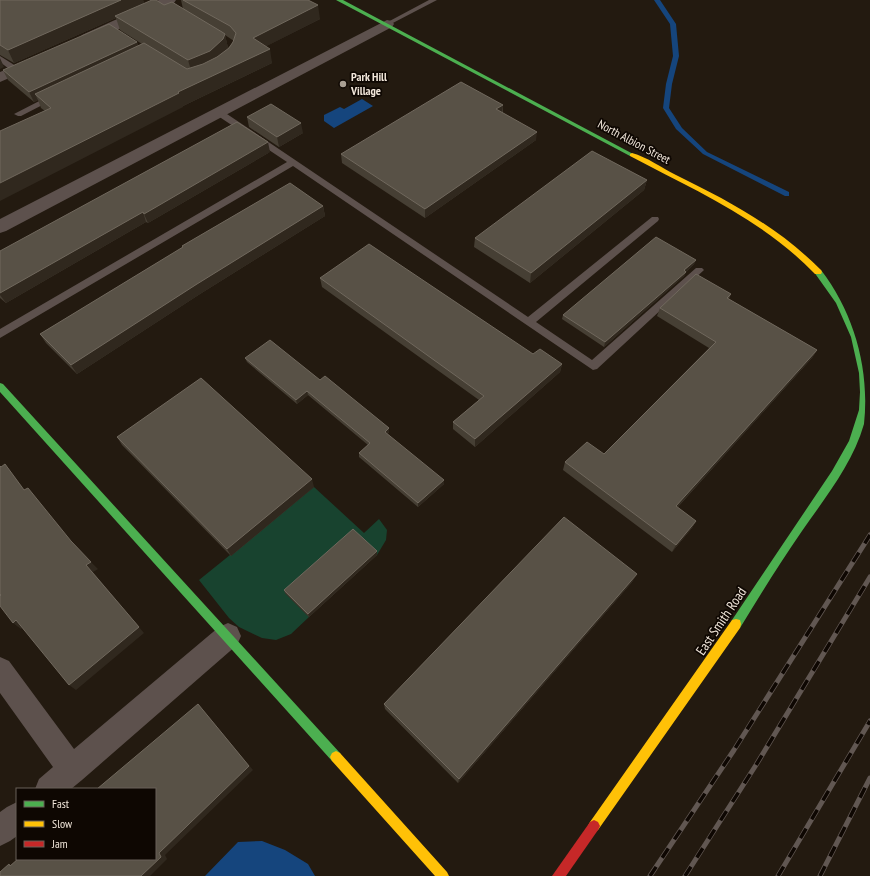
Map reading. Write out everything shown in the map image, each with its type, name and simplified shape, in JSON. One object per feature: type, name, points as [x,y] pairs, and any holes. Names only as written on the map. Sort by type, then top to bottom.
[{"type":"street","name":"North Albion Street","points":[[339,0],[716,199],[772,231],[804,257],[826,281],[844,308],[853,328],[863,363]]},
{"type":"street","points":[[74,44],[113,30],[167,4]]},
{"type":"street","points":[[0,227],[387,24]]},
{"type":"street","points":[[0,77],[45,57]]},
{"type":"street","name":"East Smith Road","points":[[558,876],[660,735],[759,590],[832,476],[845,454],[862,412],[865,386],[863,363]]},
{"type":"street","points":[[0,386],[228,636],[443,876]]},
{"type":"street","points":[[50,788],[228,636]]},
{"type":"street","points":[[0,670],[72,770]]},
{"type":"street","points":[[0,831],[16,818]]},
{"type":"lane","points":[[387,24],[434,0]]},
{"type":"lane","points":[[0,58],[16,70]]},
{"type":"lane","points":[[18,114],[59,94]]},
{"type":"lane","points":[[218,112],[593,366],[699,270]]},
{"type":"lane","points":[[0,334],[292,163]]},
{"type":"lane","points":[[529,322],[655,219]]},
{"type":"green space","points":[[314,487],[364,533],[379,519],[387,530],[386,540],[377,555],[285,593],[309,617],[291,634],[276,640],[262,638],[239,627],[229,618],[199,580]]},
{"type":"water","points":[[362,99],[373,106],[334,128],[324,121],[324,115],[340,107],[344,109]]},
{"type":"water","points":[[262,841],[285,850],[308,864],[315,876],[205,876],[238,842]]},
{"type":"building","points":[[0,0],[121,0],[8,50],[0,45]]},
{"type":"building","points":[[152,0],[156,0],[164,5],[172,2],[225,34],[223,39],[210,51],[188,60],[115,16]]},
{"type":"building","points":[[183,0],[308,0],[318,5],[253,38],[270,49],[178,92],[179,93],[0,183],[0,131],[51,108],[35,94],[144,43],[187,69],[203,64],[217,57],[229,48],[236,33],[230,26]]},
{"type":"building","points":[[109,24],[137,42],[29,92],[3,70]]},
{"type":"building","points":[[461,82],[503,105],[496,109],[537,132],[425,209],[341,154]]},
{"type":"building","points":[[271,104],[301,123],[277,137],[247,117]]},
{"type":"building","points":[[237,122],[268,142],[144,214],[143,212],[0,293],[0,251]]},
{"type":"building","points":[[592,151],[647,180],[531,273],[475,238]]},
{"type":"building","points":[[290,183],[323,206],[197,284],[71,365],[40,334],[183,247],[182,246]]},
{"type":"building","points":[[656,237],[696,260],[684,270],[686,272],[605,342],[563,315]]},
{"type":"building","points":[[369,244],[533,354],[540,349],[562,364],[475,439],[453,422],[484,396],[320,278]]},
{"type":"building","points":[[696,274],[731,294],[727,298],[817,350],[676,506],[696,521],[676,545],[565,462],[587,442],[604,454],[716,342],[660,308]]},
{"type":"building","points":[[270,340],[320,380],[325,376],[389,428],[385,432],[444,480],[418,503],[359,453],[370,443],[307,391],[296,400],[245,358]]},
{"type":"building","points":[[201,378],[312,479],[227,549],[117,437]]},
{"type":"building","points":[[5,464],[24,490],[28,488],[71,541],[91,562],[86,565],[139,627],[69,685],[16,620],[13,623],[0,606],[0,466],[1,467]]},
{"type":"building","points":[[564,517],[637,574],[459,779],[384,704]]},
{"type":"building","points":[[353,529],[377,551],[308,614],[284,590]]},
{"type":"building","points":[[198,704],[249,766],[159,853],[161,857],[141,876],[0,876],[0,872],[9,864],[10,866],[17,860],[156,860],[156,788],[98,788]]},
{"type":"waterway","points":[[657,0],[673,24],[676,56],[669,84],[666,108],[679,129],[705,153],[787,194]]},
{"type":"railway","points":[[650,876],[734,750],[870,535]]},
{"type":"railway","points":[[685,876],[756,765],[870,577]]},
{"type":"railway","points":[[778,876],[870,721]]},
{"type":"railway","points":[[820,876],[870,778]]},
{"type":"traffic: fast","points":[[339,0],[632,155]]},
{"type":"traffic: fast","points":[[736,624],[836,474],[853,441],[863,410],[863,373],[855,337],[839,302],[818,272]]},
{"type":"traffic: fast","points":[[0,386],[336,757]]},
{"type":"traffic: slow","points":[[632,155],[706,192],[756,221],[779,236],[800,253],[818,272]]},
{"type":"traffic: slow","points":[[594,826],[736,624]]},
{"type":"traffic: slow","points":[[336,757],[443,876]]},
{"type":"traffic: jam","points":[[558,876],[594,826]]},
{"type":"place","name":"Park Hill Village","points":[[343,84]]}]
